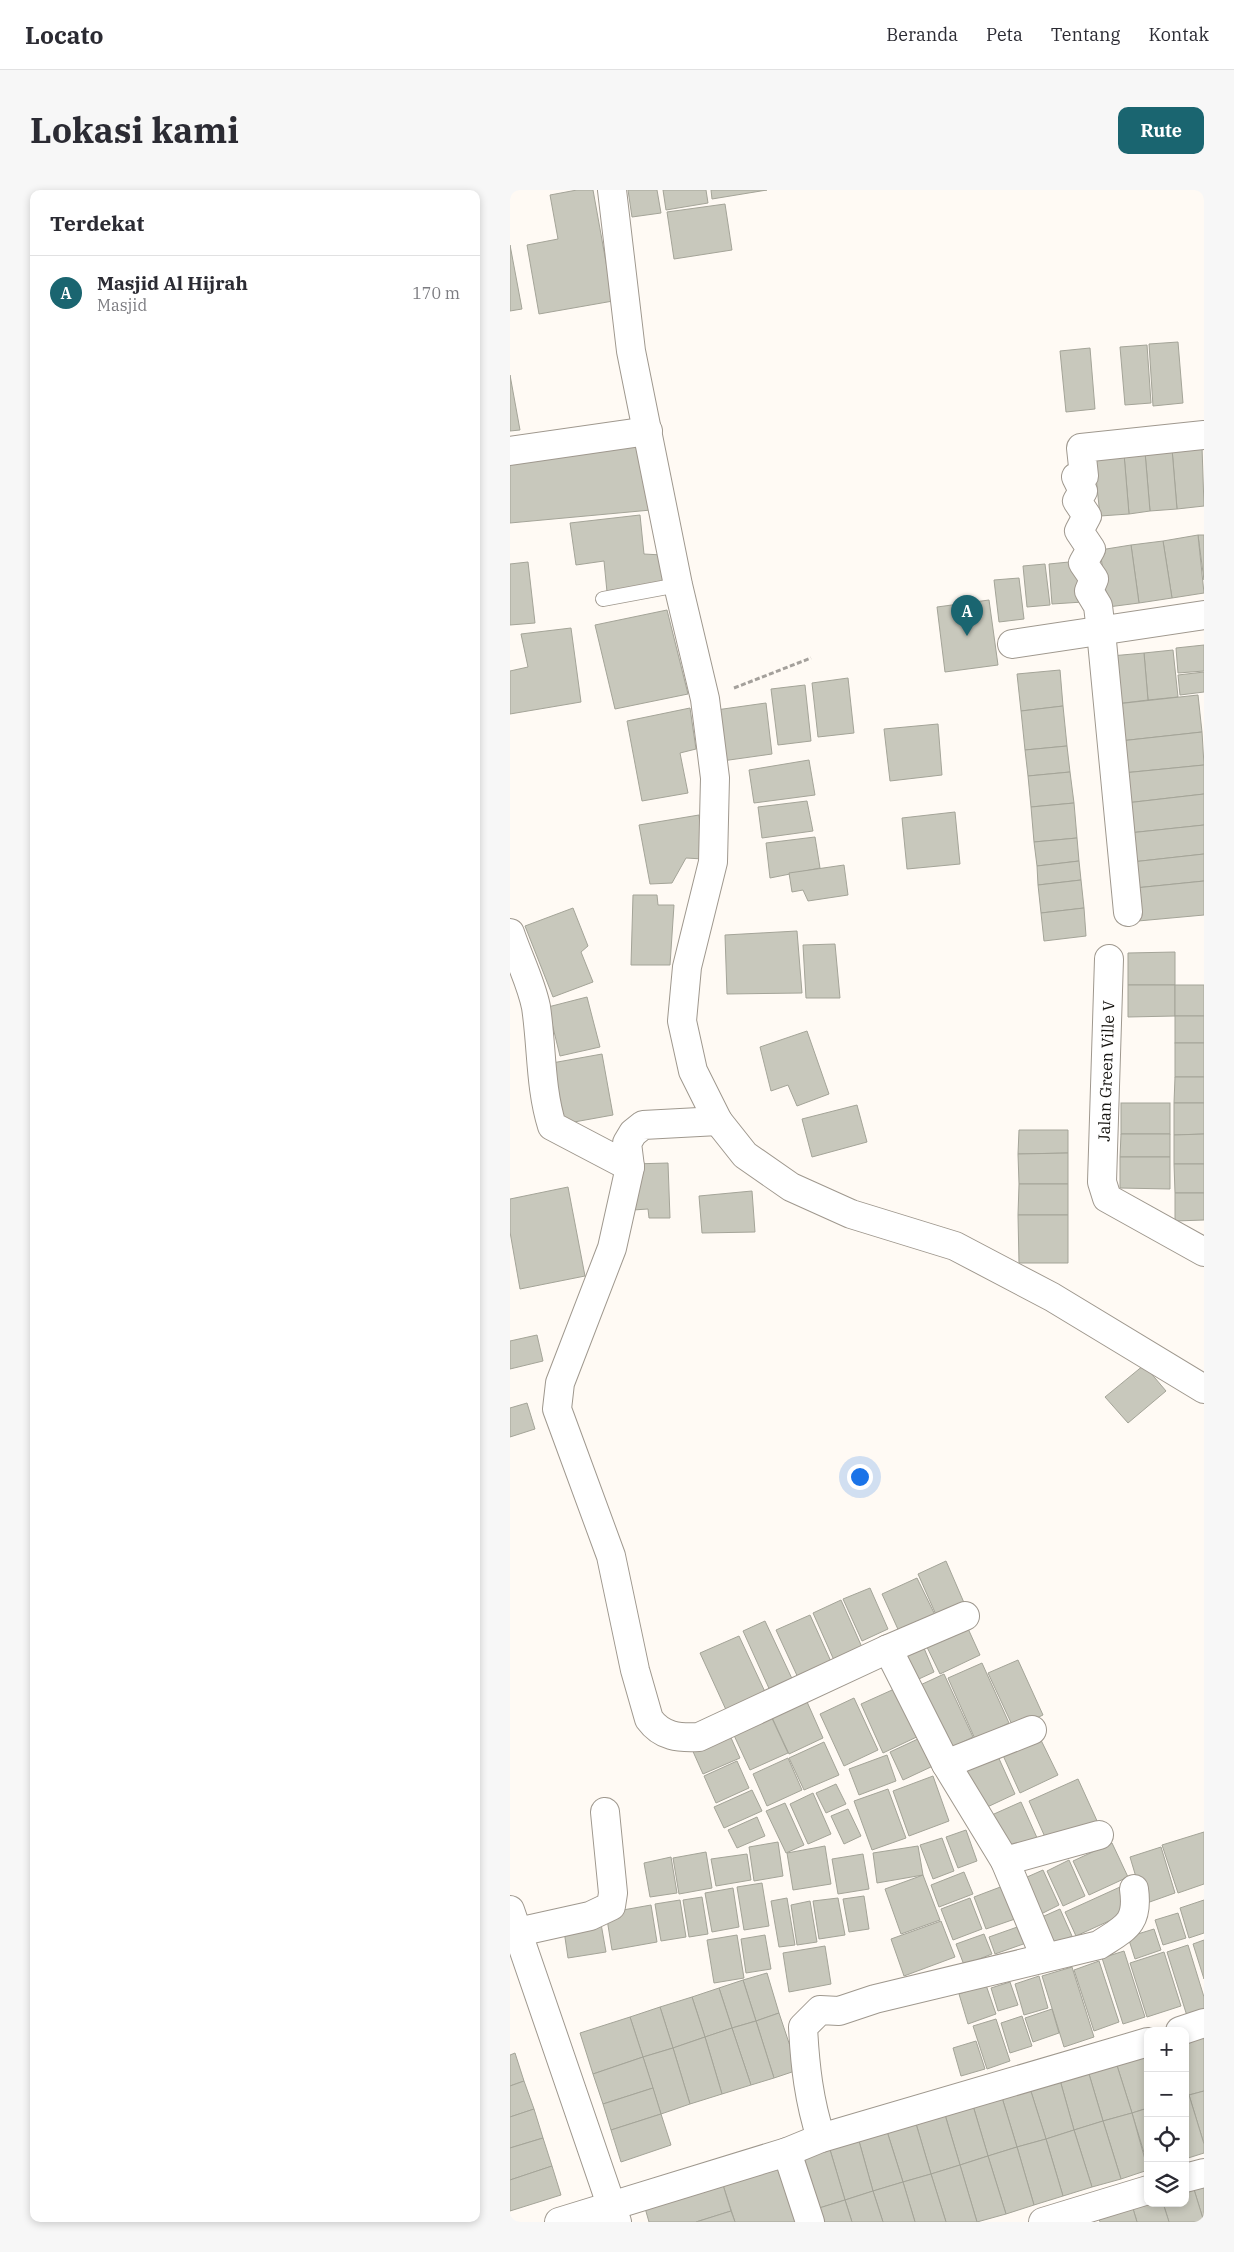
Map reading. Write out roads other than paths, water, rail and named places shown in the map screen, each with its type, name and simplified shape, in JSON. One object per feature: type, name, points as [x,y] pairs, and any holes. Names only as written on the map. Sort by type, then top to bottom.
[{"type":"street","points":[[612,190],[631,351],[678,585],[705,699],[715,778],[713,862],[686,966],[682,1021],[693,1071],[718,1121],[745,1155],[791,1187],[851,1214],[955,1246],[1052,1297],[1204,1389]]},
{"type":"street","points":[[510,451],[648,431]]},
{"type":"street","points":[[1128,912],[1099,618],[1089,591],[1094,579],[1083,563],[1091,549],[1079,531],[1085,494],[1081,448],[1204,435]]},
{"type":"street","points":[[1012,644],[1099,618],[1204,615]]},
{"type":"street","points":[[510,933],[535,1004],[542,1052],[545,1104],[552,1126],[630,1167]]},
{"type":"street","name":"Jalan Green Ville V","points":[[1109,960],[1102,1182],[1106,1198],[1204,1252]]},
{"type":"street","points":[[718,1121],[643,1125],[633,1133],[627,1143],[630,1167],[612,1248],[560,1383],[557,1409],[611,1556],[635,1670],[649,1720],[654,1726],[676,1738],[699,1737],[888,1649],[965,1616]]},
{"type":"street","points":[[888,1649],[946,1764],[1005,1861],[1045,1957]]},
{"type":"street","points":[[946,1764],[1032,1730]]},
{"type":"street","points":[[605,1812],[613,1894],[611,1906],[590,1916],[514,1921],[614,2214]]},
{"type":"street","points":[[1005,1861],[1099,1835]]},
{"type":"street","points":[[821,2138],[812,2111],[806,2070],[803,2027],[820,2010],[839,2011],[875,1998],[1098,1946],[1127,1926],[1137,1907],[1134,1889]]},
{"type":"street","points":[[1189,2028],[1204,2023]]},
{"type":"street","points":[[559,2222],[614,2214],[821,2138],[1144,2043]]},
{"type":"street","points":[[787,2152],[810,2222]]},
{"type":"street","points":[[1189,2177],[1204,2173]]},
{"type":"street","points":[[1043,2222],[1144,2191]]},
{"type":"lane","points":[[603,599],[678,585]]},
{"type":"place","name":"Masjid Al Hijrah","points":[[967,636]]}]
